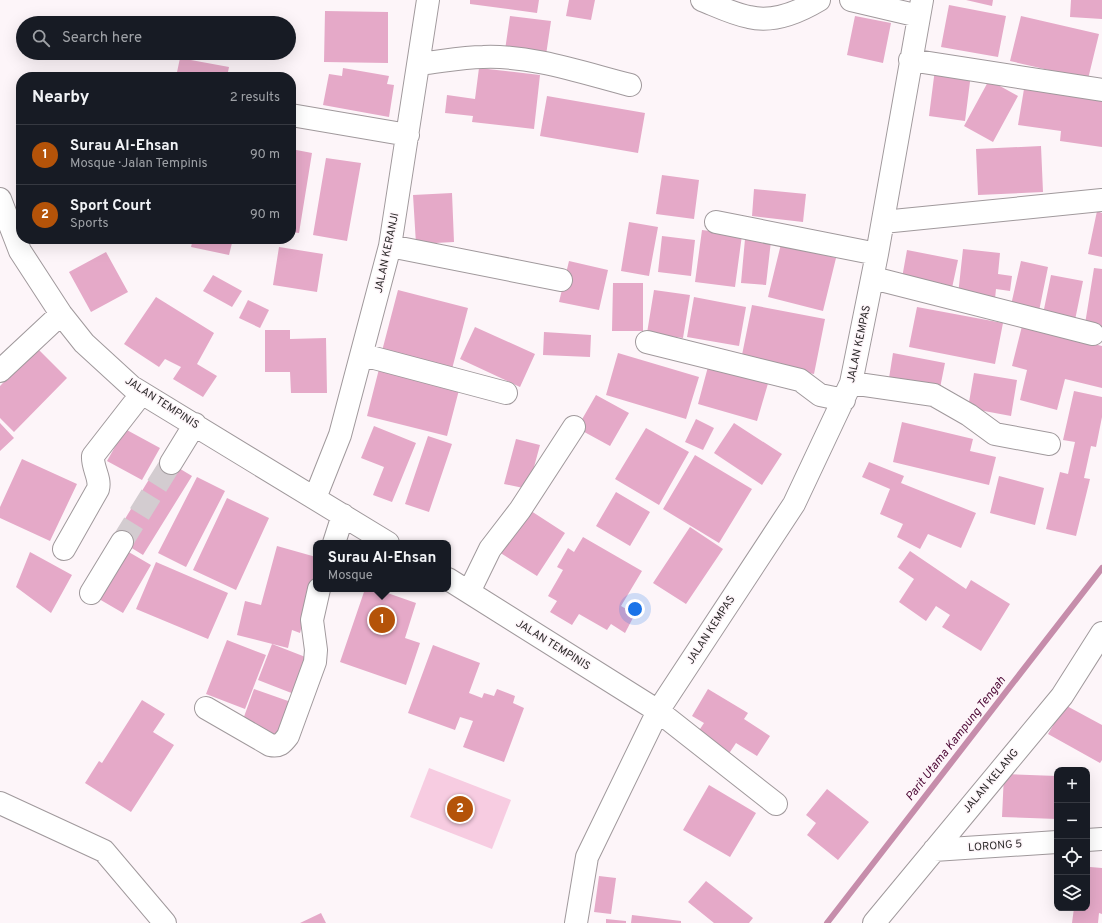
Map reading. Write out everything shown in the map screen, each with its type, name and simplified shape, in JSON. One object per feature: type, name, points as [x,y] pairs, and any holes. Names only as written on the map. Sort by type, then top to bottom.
[{"type":"street","name":"JALAN KERANJI","points":[[315,498],[340,435],[363,355],[390,246],[428,0]]},
{"type":"street","points":[[702,0],[750,18],[777,18],[804,9],[819,0]]},
{"type":"street","points":[[850,0],[921,8]]},
{"type":"street","name":"JALAN KEMPAS","points":[[576,923],[586,857],[658,711],[794,504],[847,392],[877,254],[910,60],[921,8]]},
{"type":"street","points":[[419,64],[483,57],[503,58],[540,63],[630,85]]},
{"type":"street","points":[[910,60],[1102,90]]},
{"type":"street","points":[[296,116],[408,135]]},
{"type":"street","name":"JALAN TEMPINIS","points":[[0,199],[16,241]]},
{"type":"street","points":[[883,222],[1102,200]]},
{"type":"street","points":[[716,222],[877,254]]},
{"type":"street","name":"JALAN TEMPINIS","points":[[17,244],[20,251],[61,314],[84,344],[132,387],[383,540]]},
{"type":"street","points":[[390,246],[561,280]]},
{"type":"street","points":[[872,278],[1093,334]]},
{"type":"street","points":[[0,371],[61,314]]},
{"type":"street","points":[[646,342],[800,380],[820,395],[847,392],[934,395],[969,414],[996,434],[1049,444]]},
{"type":"street","points":[[363,355],[506,393]]},
{"type":"street","points":[[64,548],[98,489],[99,480],[93,462],[93,456],[142,393]]},
{"type":"street","points":[[171,463],[194,424]]},
{"type":"street","points":[[469,592],[490,549],[520,510],[574,426]]},
{"type":"street","points":[[335,540],[343,515]]},
{"type":"street","points":[[91,593],[122,542]]},
{"type":"street","name":"JALAN TEMPINIS","points":[[451,581],[658,711],[776,804]]},
{"type":"street","points":[[206,708],[270,745],[277,746],[282,744],[288,736],[315,662],[316,650],[312,620],[318,592]]},
{"type":"street","name":"JALAN KELANG","points":[[874,923],[1062,696],[1102,633]]},
{"type":"street","points":[[0,803],[104,851],[165,923]]},
{"type":"street","points":[[1090,840],[1102,839]]},
{"type":"street","name":"LORONG 5","points":[[934,850],[1054,842]]},
{"type":"shaded area","points":[[429,768],[511,800],[492,849],[410,817]]},
{"type":"building","points":[[470,0],[539,0],[537,13],[470,4]]},
{"type":"building","points":[[569,0],[595,0],[591,20],[566,16]]},
{"type":"building","points":[[966,0],[993,0],[992,6]]},
{"type":"building","points":[[1071,0],[1102,0],[1102,19],[1070,17]]},
{"type":"building","points":[[949,5],[1006,16],[998,57],[941,47]]},
{"type":"building","points":[[325,11],[388,12],[388,63],[324,62]]},
{"type":"building","points":[[510,16],[551,21],[546,55],[505,50]]},
{"type":"building","points":[[855,16],[891,23],[883,63],[847,55]]},
{"type":"building","points":[[1021,16],[1099,34],[1088,79],[1010,61]]},
{"type":"building","points":[[180,60],[191,60],[229,67],[228,72],[177,72]]},
{"type":"building","points":[[343,68],[389,76],[387,84],[394,85],[389,117],[323,105],[329,74],[342,76]]},
{"type":"building","points":[[479,68],[540,75],[534,129],[472,122],[473,116],[445,113],[447,95],[475,99]]},
{"type":"building","points":[[935,69],[971,74],[965,121],[929,116]]},
{"type":"building","points":[[989,80],[1018,96],[993,142],[964,126]]},
{"type":"building","points":[[1024,89],[1067,95],[1102,96],[1102,147],[1060,141],[1061,131],[1018,125]]},
{"type":"building","points":[[547,96],[645,113],[638,153],[540,136]]},
{"type":"building","points":[[1041,146],[1043,192],[978,195],[976,149]]},
{"type":"building","points":[[296,150],[312,153],[299,233],[296,233]]},
{"type":"building","points":[[326,158],[361,163],[347,241],[313,235]]},
{"type":"building","points":[[662,175],[699,180],[694,219],[656,214]]},
{"type":"building","points":[[754,189],[806,194],[803,222],[752,216]]},
{"type":"building","points":[[452,193],[454,242],[416,244],[413,195]]},
{"type":"building","points":[[1097,211],[1102,213],[1102,257],[1088,254]]},
{"type":"building","points":[[629,222],[658,227],[649,276],[621,271]]},
{"type":"building","points":[[702,230],[742,235],[735,287],[695,282]]},
{"type":"building","points":[[662,236],[695,240],[691,276],[658,272]]},
{"type":"building","points":[[745,239],[771,241],[766,285],[741,283]]},
{"type":"building","points":[[192,244],[232,244],[229,255],[191,247]]},
{"type":"building","points":[[781,244],[836,258],[823,311],[768,297]]},
{"type":"building","points":[[279,247],[323,254],[317,292],[273,285]]},
{"type":"building","points":[[963,249],[1000,253],[998,274],[1012,276],[1010,291],[996,289],[995,299],[958,295]]},
{"type":"building","points":[[907,250],[958,260],[952,288],[902,278]]},
{"type":"building","points":[[106,252],[128,292],[91,312],[69,272]]},
{"type":"building","points":[[569,261],[608,270],[599,310],[559,302]]},
{"type":"building","points":[[1021,261],[1048,267],[1039,311],[1011,305]]},
{"type":"building","points":[[1094,268],[1102,269],[1102,327],[1085,324]]},
{"type":"building","points":[[213,275],[242,291],[232,307],[203,291]]},
{"type":"building","points":[[1051,275],[1083,281],[1075,320],[1043,314]]},
{"type":"building","points":[[613,283],[643,283],[643,331],[612,331]]},
{"type":"building","points":[[398,290],[468,308],[452,369],[382,351]]},
{"type":"building","points":[[654,290],[690,295],[683,338],[647,333]]},
{"type":"building","points":[[156,297],[214,333],[197,364],[217,376],[203,397],[173,379],[181,367],[165,359],[159,367],[124,344]]},
{"type":"building","points":[[694,297],[746,307],[739,346],[687,337]]},
{"type":"building","points":[[248,300],[269,310],[260,328],[239,318]]},
{"type":"building","points":[[752,305],[825,319],[814,374],[741,360]]},
{"type":"building","points":[[917,307],[1003,323],[995,364],[909,347]]},
{"type":"building","points":[[1022,326],[1102,346],[1102,388],[1065,379],[1057,410],[1020,400],[1027,370],[1012,366]]},
{"type":"building","points":[[475,327],[535,354],[520,387],[460,359]]},
{"type":"building","points":[[265,330],[290,330],[290,339],[326,338],[327,393],[291,393],[290,372],[265,372]]},
{"type":"building","points":[[544,332],[591,335],[590,357],[543,355]]},
{"type":"building","points":[[37,348],[67,378],[14,432],[0,418],[0,386]]},
{"type":"building","points":[[618,353],[699,377],[686,419],[606,395]]},
{"type":"building","points":[[893,353],[945,363],[940,388],[889,378]]},
{"type":"building","points":[[709,363],[769,380],[757,421],[698,404]]},
{"type":"building","points":[[379,369],[459,390],[447,436],[367,416]]},
{"type":"building","points":[[974,373],[1017,380],[1011,416],[968,408]]},
{"type":"building","points":[[1074,391],[1102,397],[1102,417],[1096,447],[1091,446],[1084,478],[1090,479],[1076,536],[1046,529],[1060,472],[1068,474],[1075,442],[1063,440]]},
{"type":"building","points":[[596,395],[629,413],[610,446],[577,428]]},
{"type":"building","points":[[696,419],[714,428],[703,450],[685,442]]},
{"type":"building","points":[[902,422],[973,439],[970,451],[996,457],[989,485],[893,462]]},
{"type":"building","points":[[0,423],[14,438],[0,451]]},
{"type":"building","points":[[734,423],[782,454],[762,485],[714,453]]},
{"type":"building","points":[[374,426],[416,443],[392,502],[373,495],[384,467],[361,458]]},
{"type":"building","points":[[646,428],[689,452],[659,505],[615,479]]},
{"type":"building","points":[[125,429],[160,448],[142,480],[107,461]]},
{"type":"building","points":[[428,436],[452,444],[429,512],[405,504]]},
{"type":"building","points":[[516,439],[540,445],[528,489],[504,484]]},
{"type":"building","points":[[695,455],[752,489],[719,543],[663,509]]},
{"type":"building","points":[[162,458],[192,476],[143,555],[114,537]]},
{"type":"building","points":[[22,459],[77,484],[50,541],[0,518],[0,507]]},
{"type":"building","points":[[869,462],[904,476],[901,483],[976,513],[961,548],[928,534],[920,549],[897,537],[903,524],[880,514],[890,489],[862,477]]},
{"type":"building","points":[[999,476],[1044,488],[1035,525],[990,513]]},
{"type":"building","points":[[197,477],[225,491],[186,567],[158,553]]},
{"type":"building","points":[[616,492],[650,512],[630,546],[596,526]]},
{"type":"building","points":[[227,498],[269,518],[236,590],[193,570]]},
{"type":"building","points":[[528,509],[565,533],[537,576],[499,552]]},
{"type":"building","points":[[690,527],[723,549],[686,604],[653,583]]},
{"type":"building","points":[[583,537],[642,571],[621,606],[635,614],[625,633],[611,624],[607,630],[579,614],[572,625],[550,612],[557,601],[548,596],[563,570],[557,567],[568,548],[574,552]]},
{"type":"building","points":[[277,546],[313,556],[313,586],[300,633],[292,630],[288,648],[237,635],[245,601],[261,605]]},
{"type":"building","points":[[127,551],[151,565],[123,613],[99,599]]},
{"type":"building","points":[[910,551],[966,589],[971,580],[1010,604],[981,651],[942,627],[950,615],[936,606],[926,621],[899,602],[914,579],[898,568]]},
{"type":"building","points":[[30,552],[72,575],[51,613],[16,587]]},
{"type":"building","points":[[156,562],[228,593],[208,639],[136,609]]},
{"type":"building","points":[[364,592],[385,592],[416,603],[405,638],[420,643],[406,685],[340,662]]},
{"type":"building","points":[[227,640],[266,655],[245,709],[206,694]]},
{"type":"building","points":[[272,644],[308,658],[294,694],[258,680]]},
{"type":"building","points":[[433,645],[480,663],[469,693],[482,698],[484,693],[494,696],[497,689],[515,696],[513,703],[524,708],[504,762],[463,747],[473,721],[460,717],[455,730],[408,713]]},
{"type":"building","points":[[254,689],[291,702],[277,738],[241,725]]},
{"type":"building","points":[[708,689],[748,713],[744,719],[770,736],[757,756],[736,743],[726,758],[694,738],[704,723],[692,716]]},
{"type":"building","points":[[142,700],[165,714],[153,732],[174,745],[131,812],[85,783],[99,761],[102,763]]},
{"type":"building","points":[[1065,705],[1102,725],[1102,760],[1100,763],[1048,734]]},
{"type":"building","points":[[1004,774],[1054,776],[1054,819],[1002,817]]},
{"type":"building","points":[[709,785],[756,813],[730,857],[683,830]]},
{"type":"building","points":[[827,789],[869,822],[838,860],[807,835],[816,823],[806,815]]},
{"type":"building","points":[[1090,867],[1102,868],[1102,914],[1099,913],[1098,923],[1072,923],[1074,911],[1090,911]]},
{"type":"building","points":[[599,876],[616,878],[611,914],[594,912]]},
{"type":"building","points":[[706,881],[753,918],[749,923],[714,923],[688,902]]},
{"type":"building","points":[[321,913],[326,923],[300,923]]},
{"type":"building","points":[[632,915],[681,921],[681,923],[631,923]]},
{"type":"building","points":[[606,919],[626,921],[626,923],[606,923]]},
{"type":"waterway","name":"Parit Utama Kampung Tengah","points":[[827,923],[1102,568]]},
{"type":"tunnel","points":[[122,542],[171,463]]},
{"type":"place","name":"Surau Al-Ehsan","points":[[382,620]]},
{"type":"place","name":"Sport Court","points":[[460,809]]}]
